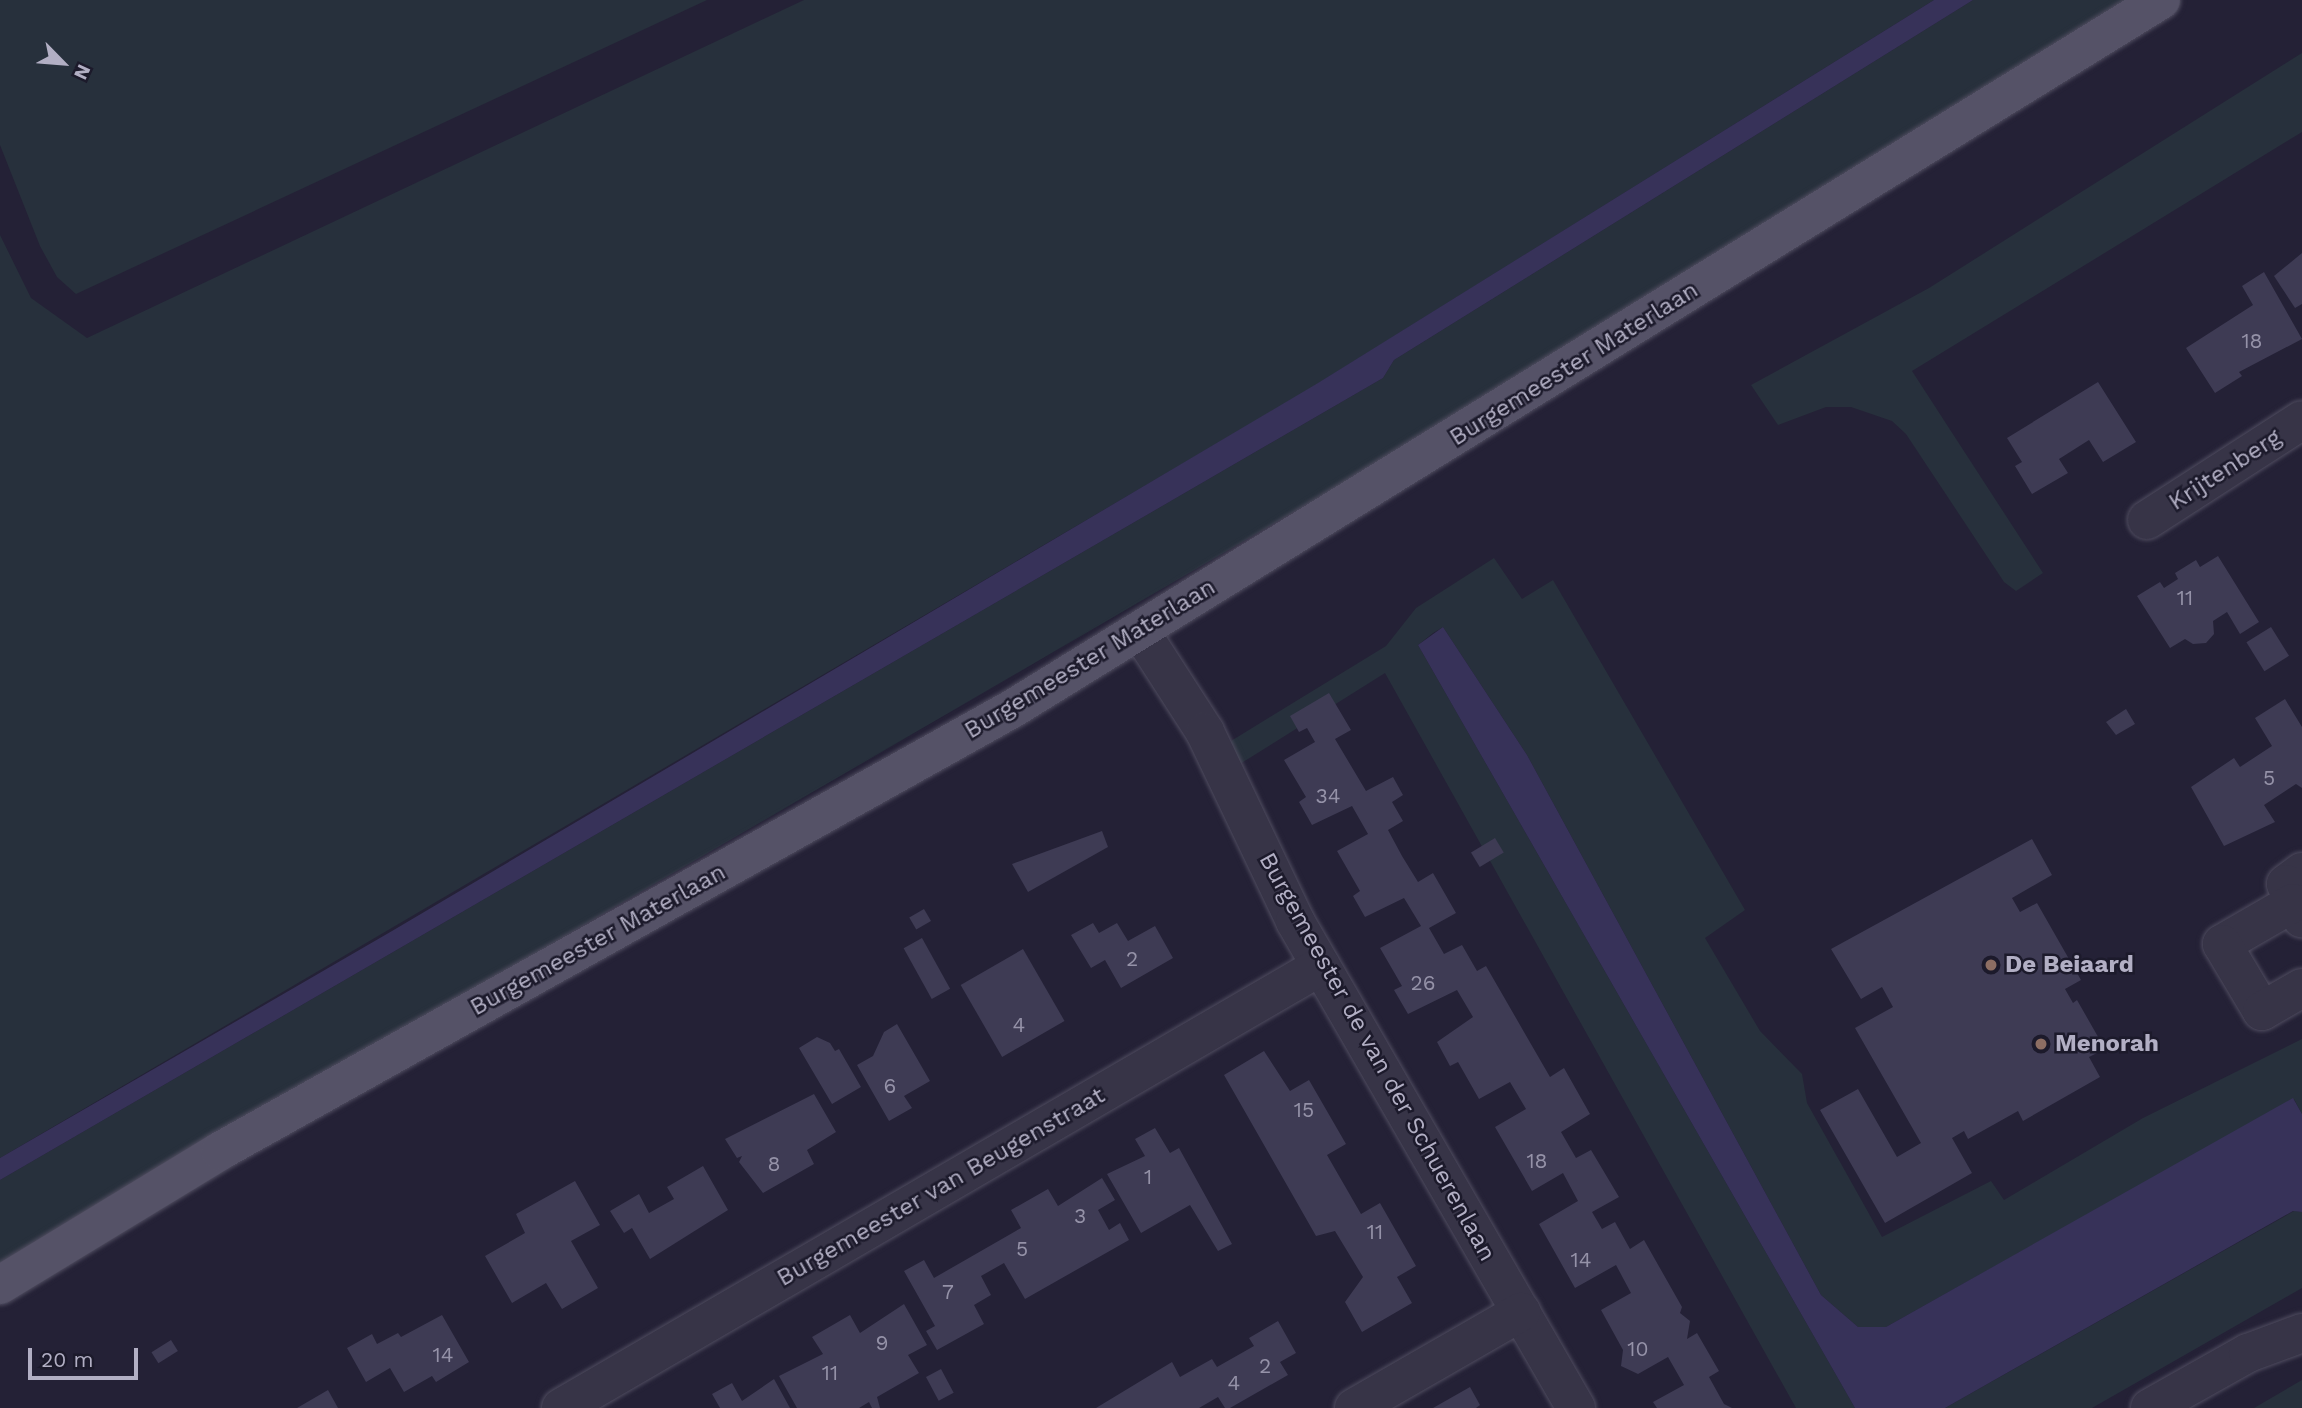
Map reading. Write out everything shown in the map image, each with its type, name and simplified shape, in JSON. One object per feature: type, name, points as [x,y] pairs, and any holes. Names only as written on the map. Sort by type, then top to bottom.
[{"type":"main road","name":"Burgemeester Materlaan","points":[[0,1285],[220,1151],[1012,709],[2161,0]]},
{"type":"street","name":"Krijtenberg","points":[[2147,520],[2302,420]]},
{"type":"street","name":"Burgemeester de van der Schuerenlaan","points":[[1140,631],[1205,732],[1273,878],[1321,966],[1576,1408]]},
{"type":"street","points":[[2299,898],[2222,944],[2262,1011],[2302,988]]},
{"type":"street","name":"Burgemeester van Beugenstraat","points":[[561,1408],[1321,966]]},
{"type":"street","points":[[1354,1408],[1521,1312]]},
{"type":"street","points":[[2151,1408],[2248,1353],[2302,1333]]},
{"type":"shaded area","points":[[0,0],[707,0],[76,294],[57,277],[40,246],[0,145]]},
{"type":"shaded area","points":[[804,0],[1934,0],[1301,394],[0,1158],[0,235],[31,298],[87,338]]},
{"type":"shaded area","points":[[1934,0],[1973,0],[1394,360],[1383,378],[0,1180],[0,1158],[392,931],[1318,383]]},
{"type":"shaded area","points":[[1973,0],[2127,0],[1433,431],[0,1265],[0,1180],[1383,378],[1394,360]]},
{"type":"shaded area","points":[[2302,53],[2302,132],[1912,371],[2043,573],[2016,591],[2004,582],[1906,434],[1892,421],[1851,407],[1826,407],[1778,425],[1751,385],[1929,288]]},
{"type":"shaded area","points":[[1494,558],[1522,599],[1553,580],[1745,910],[1705,938],[1760,1031],[1802,1074],[1807,1103],[1882,1237],[1991,1181],[2004,1200],[2143,1118],[2302,1039],[2302,1114],[2294,1099],[1886,1327],[1858,1327],[1821,1295],[1527,755],[1443,627],[1418,645],[1855,1408],[1796,1408],[1385,673],[1240,764],[1231,741],[1386,646],[1416,608]]},
{"type":"shaded area","points":[[1443,627],[1527,755],[1821,1295],[1858,1327],[1886,1327],[2293,1098],[2302,1114],[2302,1212],[2293,1211],[1945,1408],[1855,1408],[1418,645]]},
{"type":"shaded area","points":[[2294,1211],[2302,1212],[2302,1288],[2092,1408],[1945,1408]]},
{"type":"shaded area","points":[[2302,1380],[2302,1408],[2254,1408]]},
{"type":"building","points":[[2302,253],[2302,304],[2295,308],[2274,276]]},
{"type":"building","points":[[2264,272],[2302,339],[2239,372],[2242,376],[2215,393],[2186,348],[2253,305],[2242,286]]},
{"type":"building","points":[[2098,382],[2136,442],[2103,462],[2089,440],[2059,459],[2068,473],[2032,494],[2015,466],[2022,462],[2007,438]]},
{"type":"building","points":[[2218,556],[2259,622],[2240,634],[2227,612],[2213,621],[2214,634],[2206,643],[2193,644],[2185,639],[2170,648],[2137,596],[2160,582],[2164,588],[2178,579],[2175,573],[2196,560],[2200,567]]},
{"type":"building","points":[[2271,627],[2289,656],[2264,671],[2246,642]]},
{"type":"building","points":[[1329,693],[1351,730],[1335,739],[1366,791],[1393,777],[1403,795],[1392,802],[1403,821],[1388,830],[1402,856],[1418,882],[1433,873],[1456,913],[1429,928],[1444,954],[1462,945],[1477,971],[1486,966],[1550,1077],[1564,1068],[1590,1114],[1561,1132],[1576,1158],[1591,1150],[1619,1197],[1592,1212],[1602,1229],[1615,1222],[1630,1249],[1644,1240],[1682,1307],[1680,1313],[1690,1321],[1687,1339],[1697,1333],[1719,1371],[1709,1377],[1724,1404],[1732,1408],[1657,1408],[1653,1402],[1684,1385],[1668,1357],[1638,1374],[1621,1366],[1623,1350],[1601,1310],[1631,1293],[1616,1265],[1575,1288],[1539,1224],[1578,1201],[1563,1173],[1532,1191],[1495,1127],[1526,1109],[1510,1082],[1479,1099],[1458,1062],[1450,1066],[1437,1042],[1473,1017],[1457,990],[1408,1014],[1394,990],[1402,986],[1380,948],[1421,926],[1404,898],[1365,917],[1353,896],[1360,891],[1337,851],[1368,834],[1352,806],[1312,825],[1299,802],[1306,797],[1284,760],[1315,742],[1307,728],[1299,732],[1290,716]]},
{"type":"building","points":[[2285,699],[2302,727],[2302,788],[2296,784],[2264,805],[2275,822],[2224,846],[2191,787],[2234,758],[2240,767],[2272,746],[2255,718]]},
{"type":"building","points":[[2126,709],[2135,724],[2116,735],[2106,722]]},
{"type":"building","points":[[1102,831],[1108,847],[1028,892],[1012,864]]},
{"type":"building","points":[[1495,838],[1504,853],[1480,867],[1471,852]]},
{"type":"building","points":[[2032,839],[2052,875],[2012,898],[2020,912],[2037,903],[2081,980],[2065,989],[2073,1003],[2077,1000],[2105,1049],[2089,1057],[2100,1077],[2023,1121],[2018,1111],[1968,1139],[1964,1131],[1952,1138],[1972,1173],[1885,1223],[1820,1110],[1858,1089],[1897,1157],[1921,1143],[1855,1028],[1893,1007],[1882,987],[1861,999],[1831,949]]},
{"type":"building","points":[[924,909],[931,921],[916,930],[909,918]]},
{"type":"building","points":[[1093,923],[1099,933],[1117,923],[1128,941],[1155,926],[1173,958],[1121,988],[1105,960],[1091,968],[1071,935]]},
{"type":"building","points":[[922,938],[950,989],[932,999],[904,948]]},
{"type":"building","points":[[1023,949],[1064,1021],[1002,1057],[961,985]]},
{"type":"building","points":[[897,1024],[930,1081],[904,1096],[912,1108],[889,1121],[857,1065],[873,1056],[884,1032]]},
{"type":"building","points":[[817,1037],[830,1043],[835,1051],[839,1049],[861,1087],[832,1104],[799,1048]]},
{"type":"building","points":[[1264,1051],[1290,1091],[1309,1080],[1346,1144],[1327,1155],[1361,1214],[1380,1203],[1416,1266],[1397,1277],[1412,1303],[1362,1332],[1345,1302],[1363,1277],[1335,1231],[1316,1236],[1224,1075]]},
{"type":"building","points":[[814,1094],[836,1132],[807,1150],[814,1164],[763,1193],[739,1162],[742,1156],[737,1158],[725,1139]]},
{"type":"building","points":[[1155,1128],[1170,1153],[1179,1148],[1232,1244],[1218,1251],[1190,1205],[1141,1233],[1107,1174],[1145,1156],[1135,1139]]},
{"type":"building","points":[[703,1166],[728,1210],[650,1259],[632,1228],[624,1233],[610,1211],[639,1194],[649,1213],[674,1199],[667,1187]]},
{"type":"building","points":[[1102,1178],[1115,1200],[1098,1210],[1109,1230],[1120,1223],[1129,1240],[1025,1299],[1004,1263],[981,1276],[991,1295],[974,1305],[984,1324],[937,1350],[926,1331],[935,1326],[904,1271],[924,1260],[934,1278],[1021,1228],[1011,1210],[1048,1189],[1058,1206]]},
{"type":"building","points":[[575,1181],[600,1225],[571,1241],[598,1288],[562,1309],[546,1283],[512,1303],[485,1256],[525,1233],[516,1214]]},
{"type":"building","points":[[904,1304],[927,1345],[908,1355],[919,1373],[877,1397],[880,1408],[872,1408],[869,1402],[859,1408],[797,1408],[779,1376],[823,1354],[812,1337],[850,1315],[860,1333]]},
{"type":"building","points":[[442,1315],[469,1362],[436,1382],[432,1376],[404,1392],[390,1368],[366,1382],[347,1348],[372,1334],[377,1344],[398,1333],[401,1337]]},
{"type":"building","points":[[1278,1321],[1296,1353],[1280,1362],[1288,1375],[1230,1408],[1225,1408],[1218,1397],[1199,1408],[1096,1408],[1172,1362],[1180,1377],[1212,1359],[1217,1367],[1254,1346],[1249,1338]]},
{"type":"building","points":[[171,1340],[178,1351],[158,1363],[151,1352]]},
{"type":"building","points":[[941,1369],[954,1393],[939,1401],[926,1377]]},
{"type":"building","points":[[774,1379],[790,1408],[720,1408],[712,1394],[732,1383],[742,1401]]},
{"type":"building","points":[[1470,1387],[1480,1405],[1476,1408],[1433,1408]]},
{"type":"building","points":[[328,1390],[338,1408],[297,1408]]},
{"type":"place","name":"De Beiaard","points":[[1991,965]]},
{"type":"place","name":"Menorah","points":[[2041,1044]]}]
